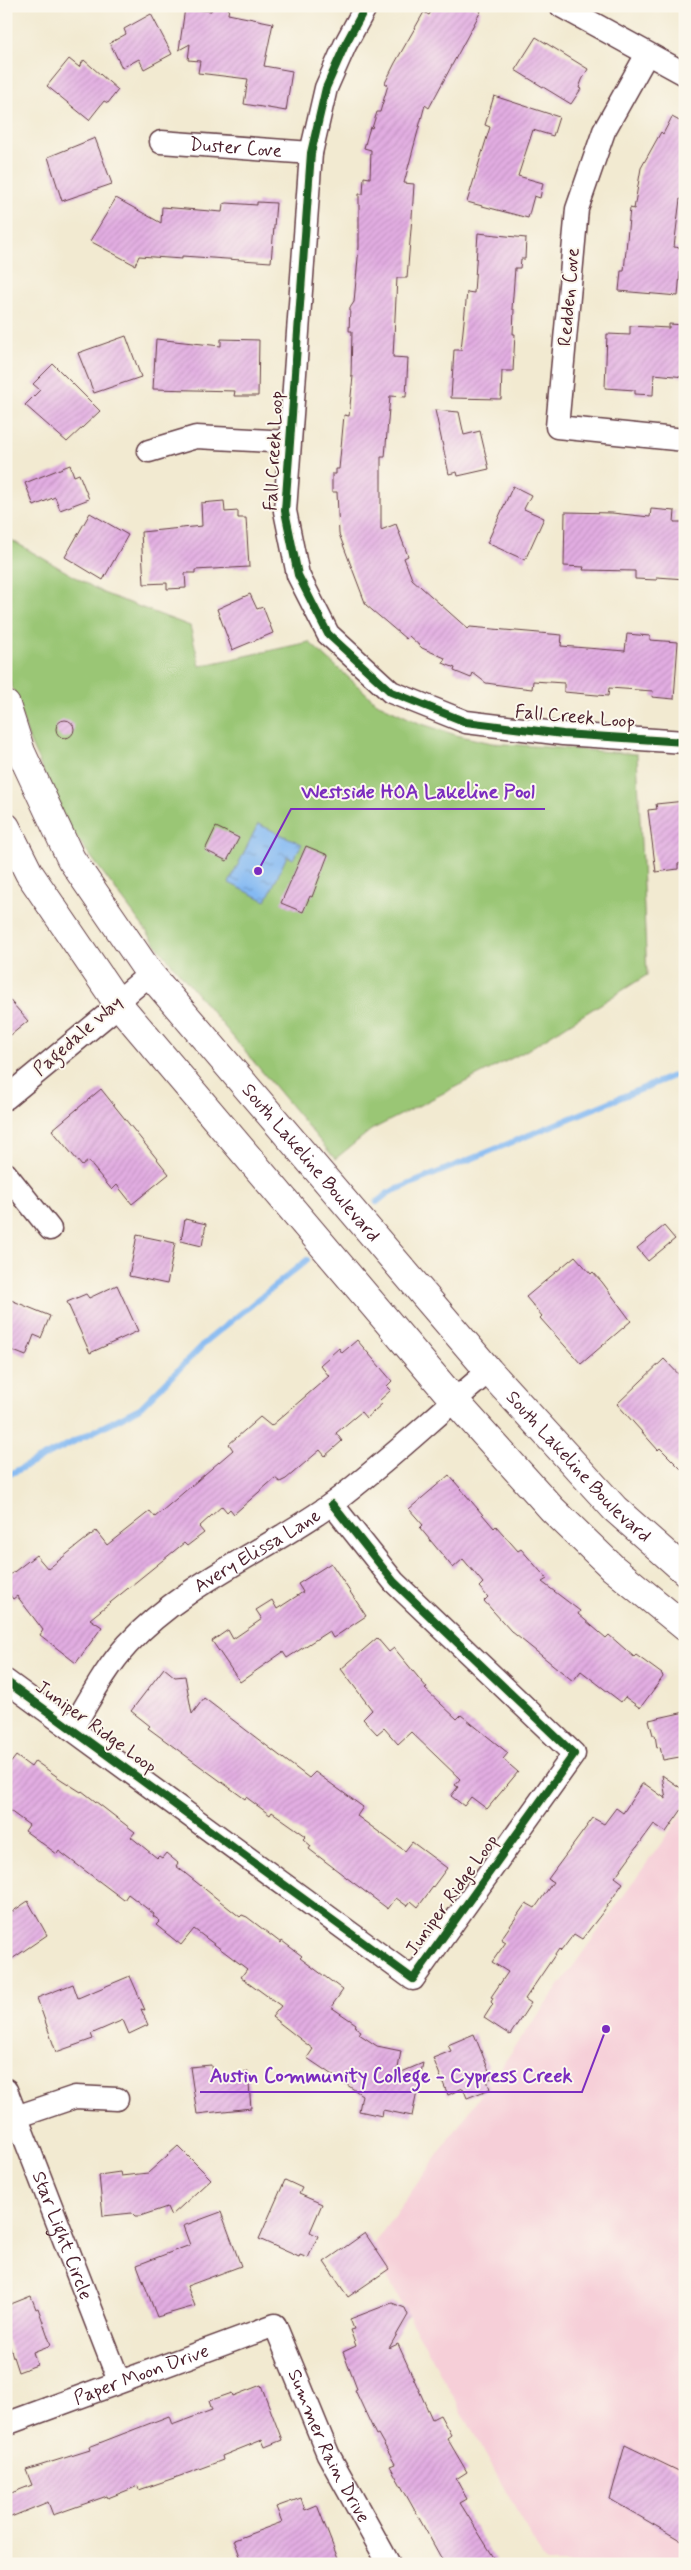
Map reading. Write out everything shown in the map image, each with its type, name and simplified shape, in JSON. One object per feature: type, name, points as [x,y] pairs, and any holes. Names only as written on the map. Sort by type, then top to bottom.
[{"type":"main road","name":"South Lakeline Boulevard","points":[[6,705],[21,752],[71,859],[150,974],[489,1371],[615,1509],[685,1571]]},
{"type":"main road","points":[[6,827],[29,873],[119,1005],[454,1400],[552,1509],[613,1568],[685,1627]]},
{"type":"street","name":"Fall Creek Loop","points":[[366,6],[345,45],[326,88],[311,153],[285,511],[298,575],[328,634],[391,692],[466,722],[563,734],[685,742]]},
{"type":"street","points":[[561,6],[685,74]]},
{"type":"street","name":"Redden Cove","points":[[647,54],[604,130],[577,209],[557,427],[685,440]]},
{"type":"street","name":"Duster Cove","points":[[161,142],[311,153]]},
{"type":"street","points":[[149,451],[196,437],[289,442]]},
{"type":"street","name":"Pagedale Way","points":[[6,1098],[119,1005],[118,1001],[150,974]]},
{"type":"street","points":[[6,1174],[50,1229]]},
{"type":"street","name":"Avery Elissa Lane","points":[[72,1730],[105,1674],[128,1644],[170,1607],[332,1504],[371,1473],[489,1371]]},
{"type":"street","name":"Juniper Ridge Loop","points":[[6,1681],[413,1979],[574,1754],[394,1582],[332,1504]]},
{"type":"street","name":"Star Light Circle","points":[[6,2090],[119,2381]]},
{"type":"street","points":[[16,2116],[75,2097],[117,2099]]},
{"type":"street","name":"Paper Moon Drive","points":[[6,2424],[275,2325]]},
{"type":"street","name":"Summer Rain Drive","points":[[275,2325],[328,2454],[389,2564]]},
{"type":"shaded area","points":[[685,1810],[685,2564],[546,2564],[371,2248]]},
{"type":"green space","points":[[6,537],[103,593],[190,626],[200,666],[309,642],[377,703],[419,723],[456,735],[492,743],[637,754],[647,975],[524,1052],[371,1130],[335,1159],[162,952],[68,826],[30,742],[6,669]]},
{"type":"water","points":[[258,824],[302,844],[293,859],[287,856],[266,901],[229,883]]},
{"type":"building","points":[[212,6],[229,8],[228,14],[273,23],[264,66],[292,71],[286,111],[244,104],[248,79],[198,73],[200,61],[188,60],[190,44],[179,50],[185,8],[211,11]]},
{"type":"building","points":[[434,6],[472,6],[481,11],[429,108],[425,105],[404,183],[414,184],[412,217],[407,278],[397,278],[393,357],[408,358],[406,397],[390,396],[385,457],[381,457],[381,530],[396,524],[408,556],[404,558],[412,579],[468,629],[470,627],[562,635],[561,646],[625,651],[627,634],[650,636],[650,640],[678,642],[674,699],[652,697],[653,691],[609,688],[608,696],[564,692],[564,683],[533,681],[532,689],[515,687],[486,683],[473,673],[471,678],[454,671],[455,668],[443,663],[445,658],[422,648],[409,636],[406,639],[366,605],[339,534],[337,492],[332,492],[332,474],[336,474],[336,469],[339,469],[344,415],[349,416],[353,376],[351,376],[352,331],[349,331],[350,308],[354,302],[359,247],[359,194],[363,194],[364,177],[370,178],[371,150],[364,148],[370,127],[372,128],[377,112],[380,112],[388,85],[385,83],[424,12],[429,15]]},
{"type":"building","points":[[151,14],[172,54],[144,69],[139,59],[122,68],[110,43],[126,34],[124,29]]},
{"type":"building","points":[[536,37],[588,69],[579,88],[581,89],[571,104],[515,70]]},
{"type":"building","points":[[69,59],[79,67],[84,60],[118,90],[108,103],[104,101],[89,120],[47,86]]},
{"type":"building","points":[[494,96],[559,117],[553,136],[533,130],[518,176],[543,183],[540,198],[534,196],[528,218],[467,202],[490,127],[485,125]]},
{"type":"building","points":[[672,117],[685,124],[685,200],[680,199],[674,247],[682,248],[678,296],[619,291],[621,271],[624,271],[630,208],[634,209],[641,168],[661,132],[663,134]]},
{"type":"building","points":[[95,138],[112,184],[62,201],[48,157]]},
{"type":"building","points":[[116,198],[161,223],[162,207],[222,212],[223,204],[227,203],[257,205],[257,202],[276,203],[271,262],[182,256],[182,259],[139,256],[135,265],[90,241]]},
{"type":"building","points":[[478,233],[526,238],[525,259],[521,259],[520,268],[515,268],[512,309],[514,309],[513,334],[515,334],[513,371],[502,371],[501,399],[451,398],[454,350],[461,350],[467,292],[474,293]]},
{"type":"building","points":[[669,324],[685,325],[685,377],[654,374],[653,395],[635,394],[635,390],[605,388],[607,334],[630,335],[630,326],[669,328]]},
{"type":"building","points":[[126,336],[141,377],[94,393],[78,353]]},
{"type":"building","points":[[156,339],[221,346],[221,339],[259,340],[258,396],[234,396],[235,391],[153,389]]},
{"type":"building","points":[[53,364],[100,411],[67,442],[25,405],[40,390],[33,384]]},
{"type":"building","points":[[435,410],[459,412],[464,435],[480,431],[489,469],[458,476],[457,472],[449,474]]},
{"type":"building","points":[[70,465],[74,476],[79,474],[89,499],[60,510],[55,497],[34,506],[25,483]]},
{"type":"building","points":[[513,486],[531,495],[524,509],[544,518],[525,560],[487,543]]},
{"type":"building","points":[[224,501],[225,512],[238,511],[238,518],[246,518],[249,567],[195,570],[195,573],[185,573],[186,588],[167,589],[167,583],[144,584],[141,532],[202,526],[201,503]]},
{"type":"building","points":[[651,509],[675,511],[674,522],[685,522],[685,579],[657,577],[657,580],[635,579],[635,571],[583,570],[584,567],[564,566],[565,512],[612,513],[650,517]]},
{"type":"building","points":[[90,513],[128,535],[103,580],[65,557]]},
{"type":"building","points":[[250,594],[257,609],[263,607],[273,633],[232,650],[217,609]]},
{"type":"building","points":[[65,720],[71,723],[74,729],[71,735],[65,738],[59,735],[56,729],[59,723]]},
{"type":"building","points":[[685,801],[685,863],[678,864],[678,869],[656,872],[648,810],[657,809],[656,804]]},
{"type":"building","points":[[216,827],[239,838],[227,861],[205,850]]},
{"type":"building","points":[[306,846],[328,855],[312,897],[310,896],[303,912],[281,903]]},
{"type":"building","points":[[6,996],[28,1021],[6,1039]]},
{"type":"building","points":[[101,1089],[169,1174],[132,1204],[117,1185],[112,1190],[88,1161],[82,1166],[52,1130]]},
{"type":"building","points":[[185,1219],[206,1224],[202,1246],[181,1241]]},
{"type":"building","points":[[664,1226],[675,1239],[648,1261],[637,1248]]},
{"type":"building","points":[[137,1235],[175,1243],[167,1284],[129,1276]]},
{"type":"building","points":[[575,1256],[591,1274],[593,1272],[602,1282],[631,1321],[581,1364],[540,1318],[542,1316],[526,1297]]},
{"type":"building","points":[[117,1285],[138,1331],[90,1353],[67,1302],[86,1294],[89,1298]]},
{"type":"building","points":[[6,1298],[50,1316],[41,1338],[34,1335],[26,1356],[6,1348]]},
{"type":"building","points":[[357,1340],[392,1381],[387,1386],[391,1390],[379,1401],[382,1404],[366,1418],[361,1412],[336,1433],[342,1441],[325,1456],[320,1450],[286,1479],[280,1482],[275,1478],[234,1514],[230,1509],[227,1512],[222,1506],[199,1527],[204,1533],[187,1546],[184,1543],[90,1619],[102,1627],[76,1663],[40,1635],[43,1630],[17,1596],[13,1599],[6,1590],[6,1578],[36,1555],[48,1569],[96,1531],[107,1545],[150,1511],[155,1517],[233,1450],[229,1444],[260,1417],[271,1426],[329,1376],[320,1365],[339,1348],[342,1353]]},
{"type":"building","points":[[664,1359],[685,1381],[685,1473],[660,1448],[658,1450],[617,1404]]},
{"type":"building","points":[[449,1475],[494,1528],[496,1526],[518,1551],[521,1549],[547,1579],[542,1582],[580,1611],[578,1614],[606,1638],[609,1635],[634,1657],[636,1655],[662,1674],[663,1677],[640,1708],[625,1697],[621,1702],[581,1671],[573,1681],[511,1631],[484,1601],[488,1597],[479,1587],[483,1583],[463,1559],[453,1568],[420,1528],[423,1525],[409,1509]]},
{"type":"building","points":[[331,1563],[366,1616],[333,1638],[329,1631],[287,1658],[283,1652],[240,1682],[212,1641],[228,1630],[233,1639],[262,1619],[256,1610],[272,1600],[277,1609],[303,1592],[298,1584]]},
{"type":"building","points":[[377,1638],[389,1652],[394,1648],[427,1688],[425,1689],[457,1719],[461,1715],[508,1753],[503,1759],[518,1772],[487,1809],[471,1797],[464,1806],[451,1796],[458,1787],[455,1785],[460,1779],[411,1732],[398,1744],[384,1728],[377,1734],[363,1719],[372,1710],[341,1669]]},
{"type":"building","points":[[164,1668],[175,1677],[185,1676],[192,1714],[204,1698],[309,1778],[315,1772],[363,1807],[357,1816],[405,1851],[412,1842],[447,1868],[418,1907],[411,1901],[407,1906],[396,1898],[388,1909],[309,1849],[311,1846],[303,1839],[306,1836],[272,1812],[270,1815],[246,1797],[245,1799],[148,1728],[150,1726],[131,1711]]},
{"type":"building","points":[[685,1712],[685,1756],[663,1760],[660,1747],[657,1748],[655,1735],[653,1735],[649,1720]]},
{"type":"building","points":[[16,1756],[31,1767],[35,1761],[82,1791],[135,1832],[131,1837],[157,1858],[159,1856],[162,1858],[166,1853],[178,1863],[176,1866],[240,1917],[242,1915],[247,1917],[281,1943],[282,1941],[302,1956],[300,1958],[343,1990],[331,2007],[356,2024],[355,2027],[361,2031],[359,2034],[377,2046],[401,2051],[397,2074],[423,2063],[412,2116],[383,2110],[382,2116],[359,2111],[362,2095],[307,2058],[313,2049],[272,2017],[281,2006],[241,1977],[247,1969],[194,1929],[181,1945],[156,1925],[160,1921],[153,1916],[154,1914],[128,1894],[124,1900],[59,1851],[57,1854],[25,1831],[29,1825],[6,1808],[6,1769]]},
{"type":"building","points":[[662,1775],[685,1791],[685,1805],[666,1832],[654,1824],[615,1877],[623,1883],[603,1912],[582,1939],[574,1934],[561,1951],[559,1949],[525,1999],[531,2003],[510,2035],[484,2018],[493,2004],[491,2002],[493,1998],[491,1997],[508,1972],[492,1962],[506,1942],[501,1939],[526,1903],[535,1908],[553,1882],[548,1879],[593,1818],[604,1824],[616,1808],[623,1813],[642,1784],[645,1784],[666,1799]]},
{"type":"building","points":[[28,1901],[47,1935],[6,1963],[6,1916]]},
{"type":"building","points":[[130,1976],[145,2010],[141,2009],[148,2025],[129,2034],[123,2020],[91,2034],[93,2039],[56,2052],[37,1998],[73,1984],[78,1998]]},
{"type":"building","points":[[474,2034],[492,2078],[487,2080],[490,2089],[467,2098],[463,2088],[448,2095],[433,2058],[451,2051],[448,2045]]},
{"type":"building","points":[[211,2065],[212,2076],[248,2072],[251,2108],[197,2114],[190,2067]]},
{"type":"building","points":[[178,2146],[211,2179],[171,2216],[167,2207],[140,2216],[135,2216],[132,2213],[103,2216],[99,2175],[120,2172],[121,2176],[148,2173]]},
{"type":"building","points":[[285,2180],[302,2188],[299,2194],[322,2204],[310,2232],[318,2236],[308,2258],[300,2255],[299,2257],[259,2239]]},
{"type":"building","points":[[221,2212],[241,2266],[187,2286],[195,2306],[157,2317],[137,2265],[190,2245],[183,2226]]},
{"type":"building","points":[[365,2233],[389,2269],[348,2297],[324,2262]]},
{"type":"building","points":[[31,2296],[36,2309],[38,2308],[51,2345],[33,2352],[37,2365],[18,2372],[6,2335],[6,2306]]},
{"type":"building","points":[[392,2303],[405,2308],[408,2315],[389,2348],[398,2344],[432,2419],[440,2415],[451,2435],[447,2438],[467,2472],[456,2479],[467,2499],[460,2503],[498,2564],[454,2564],[451,2559],[444,2563],[390,2466],[395,2464],[378,2434],[376,2435],[355,2390],[357,2389],[343,2352],[356,2346],[350,2330],[354,2329],[350,2319]]},
{"type":"building","points":[[261,2385],[282,2440],[265,2447],[262,2440],[222,2456],[223,2460],[180,2476],[139,2490],[138,2486],[108,2498],[107,2496],[53,2515],[48,2502],[6,2519],[6,2495],[32,2485],[26,2470],[90,2450],[89,2447],[169,2416],[172,2425],[212,2410],[209,2401],[232,2393],[233,2396]]},
{"type":"building","points":[[625,2445],[685,2474],[685,2543],[610,2499]]},
{"type":"building","points":[[301,2498],[305,2510],[317,2505],[340,2564],[243,2564],[234,2540],[282,2522],[276,2507]]},
{"type":"waterway","points":[[377,1202],[388,1193],[685,1071]]},
{"type":"waterway","points":[[6,1476],[140,1408],[209,1339],[307,1260]]},
{"type":"cycle path","points":[[366,6],[345,45],[326,88],[311,153],[285,511],[298,575],[328,634],[391,692],[466,722],[563,734],[685,742]]},
{"type":"cycle path","points":[[6,1681],[413,1979],[574,1754],[394,1582],[332,1504]]},
{"type":"place","name":"Westside HOA Lakeline Pool","points":[[258,871]]},
{"type":"place","name":"Austin Community College - Cypress Creek","points":[[606,2029]]}]
